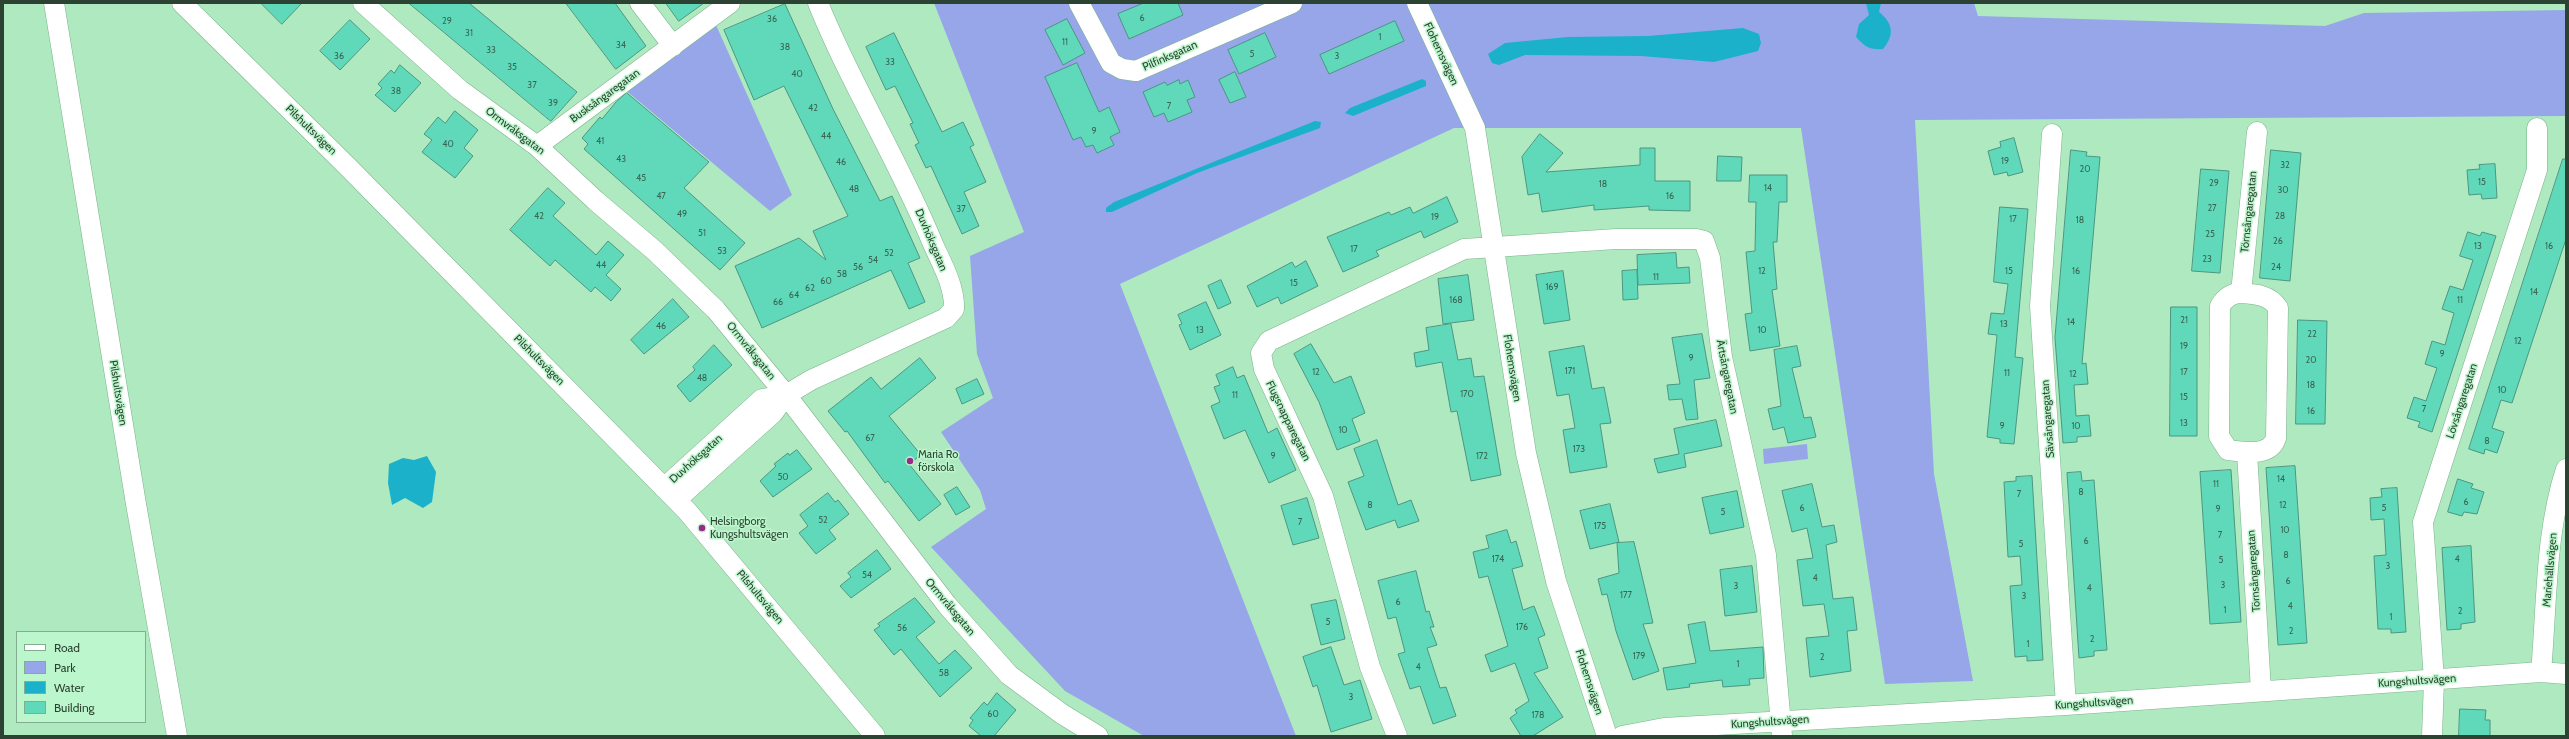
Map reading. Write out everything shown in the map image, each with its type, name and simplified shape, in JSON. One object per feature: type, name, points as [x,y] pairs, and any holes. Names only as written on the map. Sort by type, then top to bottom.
[{"type":"street","name":"Pilshultsvägen","points":[[54,3],[133,488],[176,736]]},
{"type":"street","name":"Pilshultsvägen","points":[[182,3],[354,172],[670,494],[730,561],[875,736]]},
{"type":"street","points":[[640,3],[672,46]]},
{"type":"street","name":"Busksångaregatan","points":[[537,146],[730,3]]},
{"type":"street","name":"Duvhöksgatan","points":[[670,494],[773,413],[786,395],[811,380],[946,318],[954,309],[951,286],[916,202],[846,66],[818,3]]},
{"type":"street","name":"Pilfinksgatan","points":[[1079,3],[1111,63],[1122,69],[1136,71],[1292,3]]},
{"type":"street","name":"Flohemsvägen","points":[[1417,3],[1475,128],[1526,453],[1556,580],[1607,736]]},
{"type":"street","name":"Ormvråksgatan","points":[[367,4],[460,90],[537,146],[596,201],[655,251],[716,310],[786,395],[947,605],[1009,676],[1062,714],[1098,736]]},
{"type":"street","name":"Lövsångaregatan","points":[[2432,736],[2434,680],[2423,522],[2537,170],[2537,128]]},
{"type":"street","name":"Törnsångaregatan","points":[[2241,292],[2257,132]]},
{"type":"street","name":"Sävsångaregatan","points":[[2052,134],[2040,306],[2066,705]]},
{"type":"street","name":"Ärtsångaregatan","points":[[1494,247],[1616,239],[1696,239],[1704,241],[1710,258],[1722,357],[1766,555],[1782,728]]},
{"type":"street","name":"Flugsnapparegatan","points":[[1397,736],[1370,667],[1323,496],[1264,369],[1261,353],[1269,341],[1452,253],[1464,249],[1494,247]]},
{"type":"street","points":[[2241,292],[2267,297],[2275,302],[2278,308],[2276,438],[2274,446],[2267,450],[2246,452],[2228,450],[2222,444],[2219,436],[2220,306],[2223,300],[2233,293],[2241,292]]},
{"type":"street","name":"Törnsångaregatan","points":[[2246,452],[2261,691]]},
{"type":"street","name":"Mariehällsvägen","points":[[2541,672],[2551,546],[2560,487],[2566,469]]},
{"type":"street","name":"Kungshultsvägen","points":[[1622,736],[1664,728],[1782,728],[2261,691],[2541,672],[2566,674]]},
{"type":"green space","points":[[934,3],[1974,3],[1978,16],[2325,26],[2364,13],[2566,10],[2566,116],[1915,120],[1934,474],[1973,681],[1885,684],[1801,128],[1454,128],[1120,284],[1296,736],[1144,736],[1065,691],[931,547],[986,509],[980,490],[941,432],[993,398],[977,354],[970,256],[1024,232]]},
{"type":"green space","points":[[716,25],[792,195],[770,211],[623,88]]},
{"type":"green space","points":[[1807,444],[1808,459],[1764,464],[1763,449]]},
{"type":"water","points":[[1866,3],[1881,3],[1879,12],[1884,16],[1890,25],[1891,34],[1883,49],[1868,47],[1856,37],[1859,24],[1869,15]]},
{"type":"water","points":[[1743,28],[1759,34],[1761,43],[1758,51],[1714,62],[1641,56],[1525,55],[1499,65],[1492,63],[1488,54],[1505,43],[1568,37],[1648,36]]},
{"type":"water","points":[[1422,79],[1426,81],[1426,86],[1353,116],[1345,113],[1350,108]]},
{"type":"water","points":[[1315,121],[1321,122],[1320,128],[1197,173],[1112,212],[1106,212],[1106,208],[1114,202]]},
{"type":"water","points":[[427,456],[436,472],[432,502],[423,508],[405,498],[392,505],[388,483],[389,464],[403,458],[414,460]]},
{"type":"building","points":[[261,3],[302,3],[282,24]]},
{"type":"building","points":[[409,3],[469,3],[577,92],[551,121]]},
{"type":"building","points":[[566,3],[615,3],[646,46],[616,69]]},
{"type":"building","points":[[666,3],[704,3],[679,21]]},
{"type":"building","points":[[1144,3],[1178,3],[1183,15],[1129,39],[1118,14]]},
{"type":"building","points":[[785,4],[833,109],[880,201],[892,196],[920,258],[908,263],[925,302],[909,309],[891,270],[762,328],[735,266],[799,238],[826,260],[813,231],[848,216],[784,86],[754,100],[724,30]]},
{"type":"building","points":[[1067,19],[1085,53],[1063,65],[1045,30]]},
{"type":"building","points":[[350,20],[370,39],[340,70],[320,51]]},
{"type":"building","points":[[1395,21],[1404,41],[1329,74],[1320,55]]},
{"type":"building","points":[[894,33],[942,132],[963,122],[974,145],[970,147],[986,182],[964,192],[979,226],[962,234],[931,166],[926,168],[915,145],[919,143],[910,124],[913,123],[895,86],[886,90],[866,47]]},
{"type":"building","points":[[1265,33],[1276,57],[1239,74],[1228,50]]},
{"type":"building","points":[[1077,63],[1099,112],[1109,107],[1120,132],[1110,137],[1114,145],[1097,153],[1093,145],[1086,147],[1081,137],[1073,140],[1045,77]]},
{"type":"building","points":[[400,65],[421,83],[395,112],[375,95],[382,88],[378,84],[391,70],[394,73]]},
{"type":"building","points":[[1235,72],[1246,97],[1230,103],[1219,80]]},
{"type":"building","points":[[1179,80],[1180,84],[1188,80],[1195,97],[1187,100],[1192,112],[1168,122],[1164,113],[1154,117],[1143,92],[1165,82],[1167,85]]},
{"type":"building","points":[[627,93],[709,162],[684,188],[745,243],[720,270],[584,149],[588,144],[582,138],[600,117],[602,119],[616,102]]},
{"type":"building","points":[[455,111],[478,130],[464,148],[473,156],[455,178],[422,152],[432,140],[424,134],[438,117],[445,123]]},
{"type":"building","points":[[1540,134],[1563,153],[1546,172],[1640,165],[1640,148],[1655,148],[1655,181],[1690,181],[1690,211],[1649,210],[1649,206],[1594,210],[1594,205],[1542,212],[1539,193],[1528,195],[1522,157]]},
{"type":"building","points":[[2014,138],[2023,172],[2008,176],[2007,172],[1994,175],[1988,151],[2001,147],[2000,142]]},
{"type":"building","points":[[2071,150],[2087,152],[2086,156],[2100,157],[2082,364],[2086,363],[2088,384],[2074,385],[2076,416],[2089,415],[2091,436],[2077,437],[2077,442],[2063,443],[2055,338]]},
{"type":"building","points":[[2271,150],[2301,153],[2290,281],[2260,278]]},
{"type":"building","points":[[1718,156],[1742,157],[1741,181],[1717,181]]},
{"type":"building","points":[[2563,159],[2566,159],[2566,239],[2512,403],[2501,400],[2492,428],[2504,432],[2497,453],[2485,449],[2484,454],[2469,449]]},
{"type":"building","points":[[2495,164],[2497,198],[2482,199],[2481,194],[2469,195],[2467,170],[2480,169],[2479,165]]},
{"type":"building","points":[[2201,169],[2229,171],[2220,273],[2192,271]]},
{"type":"building","points":[[1750,175],[1787,175],[1787,202],[1779,202],[1777,242],[1773,242],[1777,289],[1772,290],[1780,346],[1750,351],[1745,314],[1752,313],[1746,252],[1755,251],[1756,202],[1749,202]]},
{"type":"building","points":[[548,188],[565,203],[553,216],[596,255],[608,241],[624,255],[606,275],[621,289],[611,301],[595,287],[591,292],[555,260],[550,266],[510,230]]},
{"type":"building","points":[[1447,197],[1458,222],[1424,238],[1421,231],[1376,251],[1379,256],[1343,272],[1327,237],[1389,212],[1391,215],[1410,207],[1413,213]]},
{"type":"building","points":[[2000,207],[2028,209],[2015,357],[2023,358],[2014,444],[2000,443],[2000,439],[1987,437],[1997,335],[1988,334],[1991,313],[2004,314],[2008,284],[1994,282]]},
{"type":"building","points":[[2468,232],[2480,236],[2482,232],[2496,236],[2432,432],[2418,427],[2420,422],[2407,418],[2414,397],[2426,401],[2437,368],[2425,364],[2432,341],[2445,345],[2454,313],[2442,309],[2450,286],[2463,290],[2473,260],[2460,256]]},
{"type":"building","points":[[1676,253],[1677,268],[1689,267],[1690,283],[1638,285],[1637,255]]},
{"type":"building","points":[[1306,261],[1318,286],[1281,304],[1278,297],[1257,307],[1247,286],[1292,262],[1295,267]]},
{"type":"building","points":[[1637,270],[1638,299],[1623,300],[1622,271]]},
{"type":"building","points":[[1563,271],[1570,320],[1544,324],[1536,275]]},
{"type":"building","points":[[1468,275],[1474,320],[1443,324],[1438,279]]},
{"type":"building","points":[[1221,280],[1231,303],[1218,309],[1208,286]]},
{"type":"building","points":[[673,299],[689,317],[644,354],[631,340]]},
{"type":"building","points":[[1206,302],[1221,335],[1190,350],[1179,325],[1182,324],[1178,315]]},
{"type":"building","points":[[2171,307],[2197,307],[2197,436],[2170,436]]},
{"type":"building","points":[[2298,320],[2327,321],[2325,424],[2296,424]]},
{"type":"building","points":[[1451,324],[1458,360],[1471,358],[1474,377],[1484,376],[1501,475],[1471,481],[1457,411],[1451,412],[1442,362],[1416,367],[1414,353],[1429,350],[1426,328]]},
{"type":"building","points":[[1702,334],[1710,378],[1694,380],[1698,419],[1686,420],[1682,399],[1669,400],[1667,385],[1680,384],[1672,338]]},
{"type":"building","points":[[1311,344],[1334,383],[1351,376],[1365,413],[1352,419],[1360,441],[1337,450],[1319,402],[1294,354]]},
{"type":"building","points":[[714,345],[732,365],[690,402],[677,386],[695,370],[693,367]]},
{"type":"building","points":[[1584,346],[1592,389],[1604,387],[1611,423],[1600,424],[1607,467],[1570,473],[1563,430],[1575,428],[1569,394],[1557,396],[1549,352]]},
{"type":"building","points":[[1797,346],[1801,366],[1792,368],[1804,418],[1811,417],[1816,437],[1788,443],[1784,427],[1773,430],[1768,409],[1781,406],[1774,350]]},
{"type":"building","points":[[920,358],[936,378],[889,416],[921,455],[909,464],[941,504],[919,521],[888,481],[885,483],[847,431],[845,432],[828,411],[871,377],[881,389]]},
{"type":"building","points":[[1233,367],[1237,378],[1244,375],[1268,433],[1277,428],[1296,470],[1269,483],[1245,430],[1224,439],[1211,406],[1220,402],[1214,387],[1220,385],[1216,375]]},
{"type":"building","points":[[977,379],[984,394],[962,404],[956,389]]},
{"type":"building","points":[[1716,420],[1722,446],[1684,454],[1686,467],[1658,473],[1654,459],[1679,454],[1674,429]]},
{"type":"building","points":[[1377,440],[1398,505],[1411,500],[1419,521],[1398,528],[1395,520],[1366,530],[1348,482],[1364,476],[1354,449]]},
{"type":"building","points":[[797,450],[812,469],[773,497],[760,481],[776,466],[774,464],[788,453],[789,455]]},
{"type":"building","points":[[2295,466],[2307,643],[2278,645],[2266,468]]},
{"type":"building","points":[[2231,470],[2241,622],[2210,624],[2200,472]]},
{"type":"building","points":[[2081,472],[2082,481],[2094,480],[2107,650],[2094,651],[2094,656],[2079,658],[2067,473]]},
{"type":"building","points":[[2032,476],[2043,660],[2027,661],[2027,656],[2015,657],[2010,586],[2022,585],[2020,556],[2008,557],[2004,482],[2016,481],[2016,477]]},
{"type":"building","points":[[2458,479],[2473,484],[2471,488],[2484,492],[2477,514],[2464,512],[2462,516],[2448,512]]},
{"type":"building","points":[[1812,484],[1822,527],[1834,525],[1837,542],[1826,545],[1833,599],[1853,597],[1857,630],[1847,631],[1851,671],[1810,677],[1806,638],[1829,636],[1824,604],[1803,606],[1797,560],[1813,558],[1807,528],[1792,532],[1782,491]]},
{"type":"building","points":[[957,487],[970,507],[956,515],[944,495]]},
{"type":"building","points":[[2397,488],[2406,632],[2391,633],[2391,629],[2378,629],[2374,556],[2386,555],[2384,519],[2371,520],[2370,498],[2382,497],[2381,489]]},
{"type":"building","points":[[1737,491],[1744,527],[1710,534],[1702,498]]},
{"type":"building","points":[[828,493],[835,502],[838,500],[849,514],[829,530],[836,539],[816,554],[799,533],[808,526],[800,515]]},
{"type":"building","points":[[1307,498],[1319,538],[1293,545],[1281,506]]},
{"type":"building","points":[[1610,504],[1619,542],[1590,549],[1580,511]]},
{"type":"building","points":[[1507,530],[1511,543],[1516,541],[1523,566],[1512,569],[1523,610],[1534,606],[1545,635],[1538,638],[1548,668],[1534,673],[1563,717],[1533,736],[1521,736],[1510,718],[1517,713],[1515,710],[1529,701],[1515,663],[1491,672],[1485,655],[1508,646],[1488,576],[1479,578],[1473,552],[1489,548],[1486,536]]},
{"type":"building","points":[[1634,542],[1653,623],[1643,624],[1659,671],[1633,680],[1616,631],[1607,594],[1602,595],[1598,579],[1619,573],[1617,543]]},
{"type":"building","points":[[2471,546],[2475,622],[2461,624],[2461,629],[2447,630],[2442,548]]},
{"type":"building","points":[[877,550],[891,569],[851,598],[840,586],[851,577],[848,573]]},
{"type":"building","points":[[1752,566],[1757,612],[1725,616],[1720,570]]},
{"type":"building","points":[[1416,571],[1426,612],[1429,611],[1434,627],[1430,627],[1437,645],[1427,648],[1440,688],[1446,687],[1456,716],[1433,724],[1420,686],[1410,689],[1398,654],[1405,652],[1396,617],[1388,619],[1378,581]]},
{"type":"building","points":[[915,598],[935,622],[916,637],[939,664],[955,650],[972,668],[940,697],[901,649],[894,655],[874,630],[880,626],[878,624]]},
{"type":"building","points":[[1336,600],[1345,639],[1321,645],[1311,605]]},
{"type":"building","points":[[1705,622],[1710,651],[1763,647],[1764,678],[1749,679],[1750,685],[1723,687],[1722,680],[1689,684],[1690,687],[1667,690],[1663,668],[1696,663],[1688,625]]},
{"type":"building","points":[[1331,647],[1344,685],[1360,680],[1372,719],[1331,732],[1317,685],[1313,687],[1303,657]]},
{"type":"building","points":[[997,693],[1016,710],[994,736],[981,736],[969,726],[973,720],[970,718],[984,702],[987,705]]},
{"type":"building","points":[[2460,709],[2486,710],[2485,720],[2490,720],[2490,736],[2459,736]]},
{"type":"place","name":"Maria Ro förskola","points":[[910,461]]},
{"type":"place","name":"Helsingborg Kungshultsvägen","points":[[702,528]]}]
